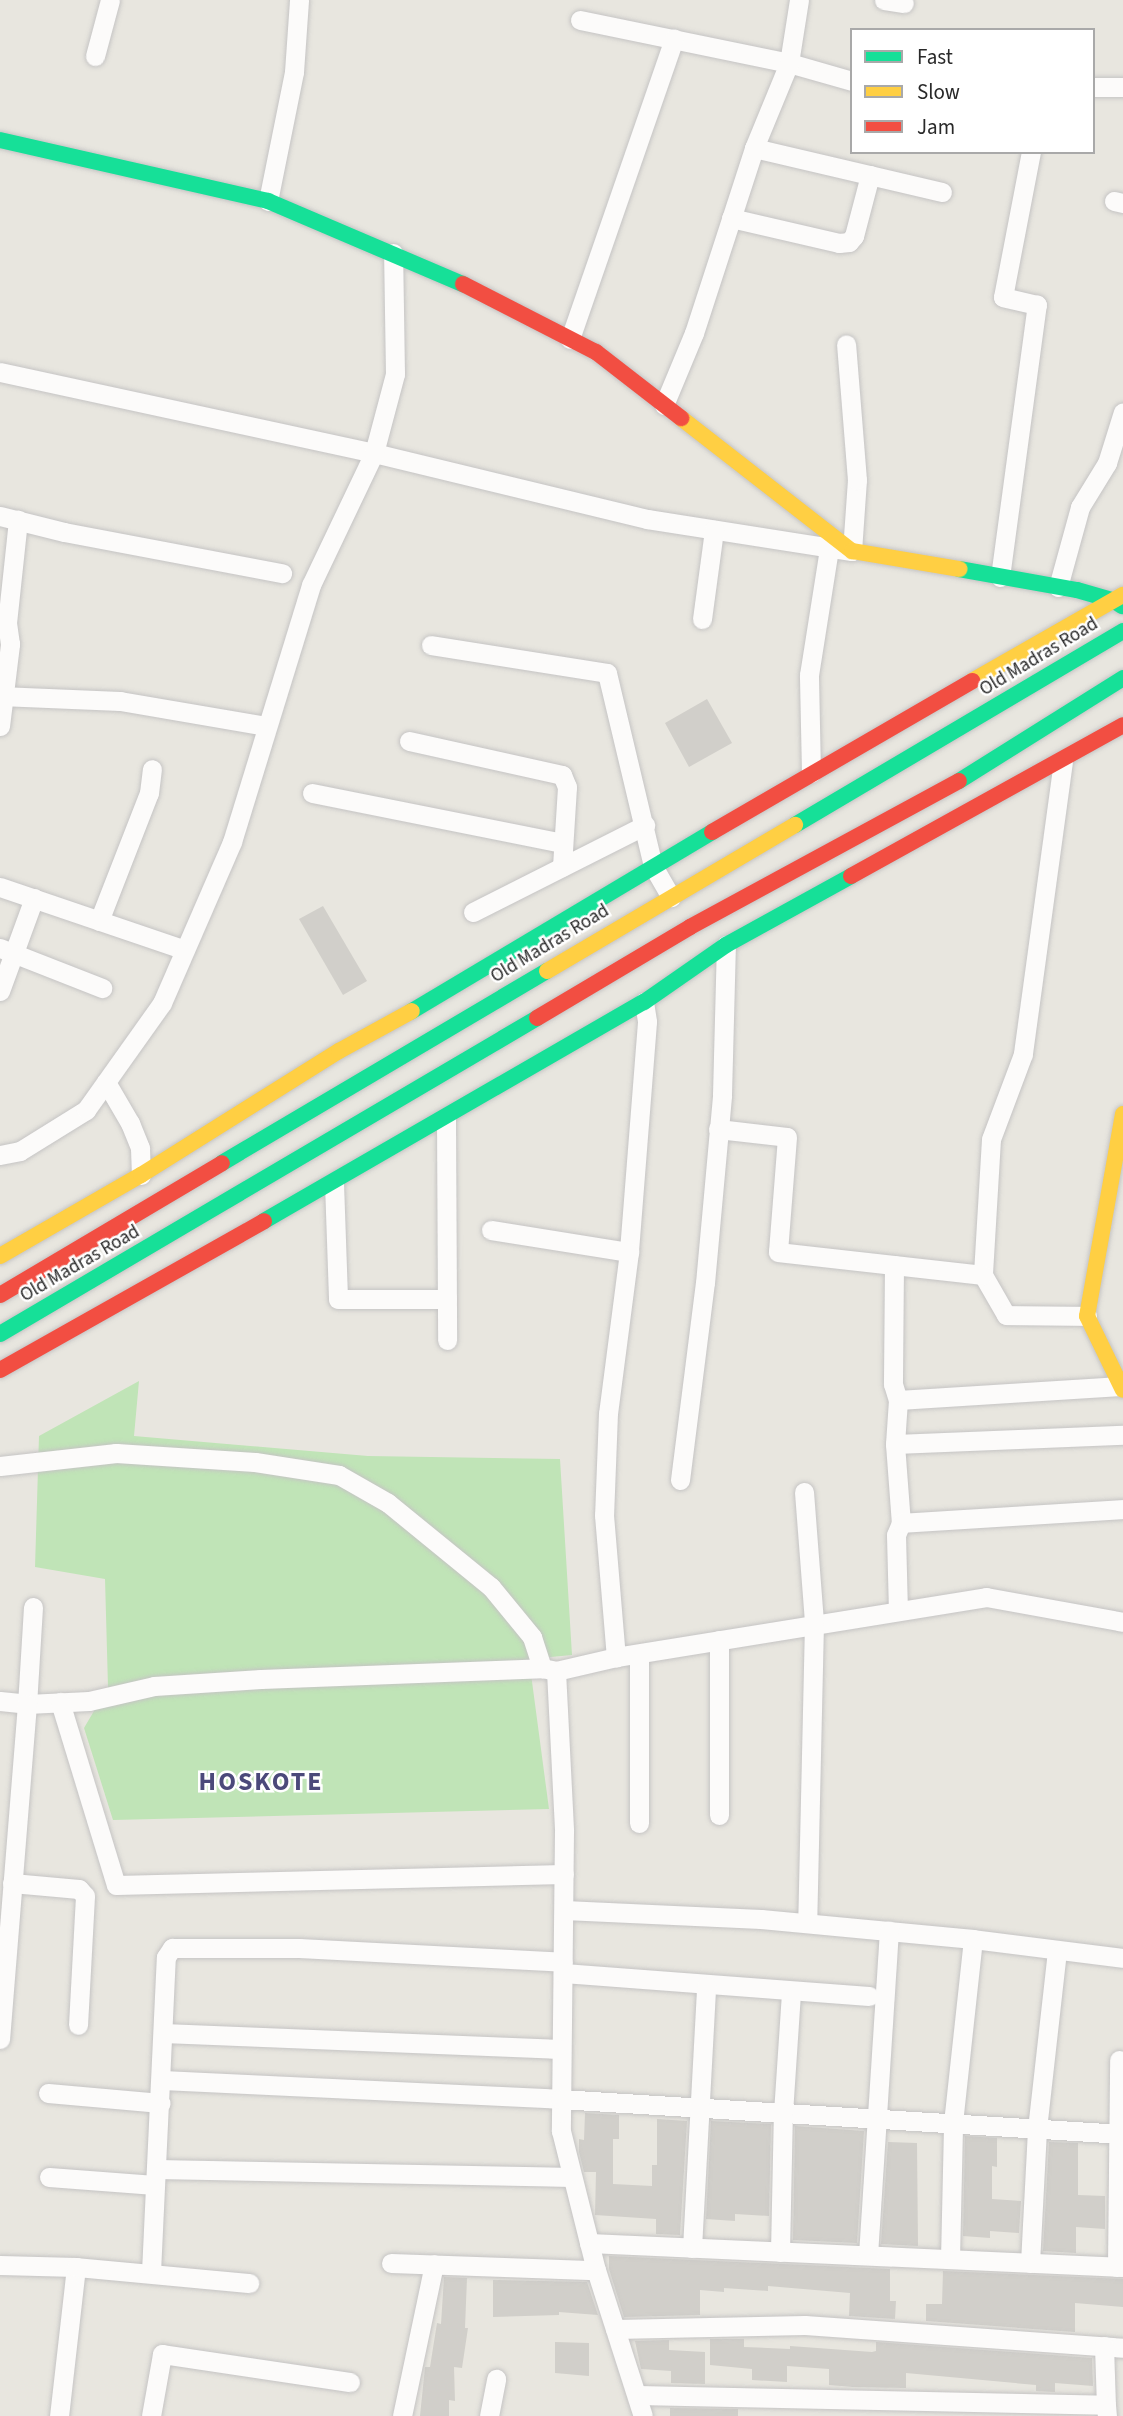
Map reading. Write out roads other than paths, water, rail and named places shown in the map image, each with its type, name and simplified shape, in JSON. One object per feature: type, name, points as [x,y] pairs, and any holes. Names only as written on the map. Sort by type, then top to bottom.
[{"type":"main road","points":[[0,140],[268,201],[475,289],[596,352],[852,551],[1058,587],[1120,601]]},
{"type":"main road","points":[[0,1256],[141,1175],[339,1051],[411,1012],[811,773],[1120,601]]},
{"type":"main road","name":"Old Madras Road","points":[[0,1295],[671,897],[970,724],[1123,631]]},
{"type":"main road","name":"Old Madras Road","points":[[0,1335],[690,927],[986,766],[1123,678]]},
{"type":"main road","points":[[0,1370],[446,1118],[644,1002],[726,945],[1063,761],[1123,725]]},
{"type":"main road","points":[[1122,1388],[1087,1317],[1123,1114]]},
{"type":"main road","points":[[108,1273],[124,1298]]},
{"type":"street","points":[[95,55],[110,0]]},
{"type":"street","points":[[268,201],[294,72],[299,0]]},
{"type":"street","points":[[664,405],[694,333],[754,148],[789,63],[799,0]]},
{"type":"street","points":[[580,20],[789,63],[850,80]]},
{"type":"street","points":[[570,339],[674,39]]},
{"type":"street","points":[[1095,87],[1123,87]]},
{"type":"street","points":[[754,148],[942,192]]},
{"type":"street","points":[[1000,577],[1037,305],[1003,297],[1031,154]]},
{"type":"street","points":[[731,218],[839,243],[849,242],[854,236],[870,175]]},
{"type":"street","points":[[0,1155],[20,1151],[86,1110],[162,1003],[232,842],[311,585],[374,453],[395,374],[393,253]]},
{"type":"street","points":[[0,372],[374,453],[647,519],[852,551],[857,480],[846,344]]},
{"type":"street","points":[[1058,587],[1080,507],[1107,463],[1123,412]]},
{"type":"street","points":[[0,726],[10,644],[4,623],[9,518],[282,573]]},
{"type":"street","points":[[702,619],[714,530]]},
{"type":"street","points":[[811,773],[809,675],[829,549]]},
{"type":"street","points":[[431,645],[607,673],[653,866],[671,897]]},
{"type":"street","points":[[2,696],[120,701],[267,726]]},
{"type":"street","points":[[409,741],[562,775],[567,786],[562,867]]},
{"type":"street","points":[[1063,761],[1023,1054],[991,1139],[983,1275],[1006,1315],[1087,1317]]},
{"type":"street","points":[[99,921],[149,793],[152,769]]},
{"type":"street","points":[[312,793],[563,843]]},
{"type":"street","points":[[473,912],[645,825]]},
{"type":"street","points":[[0,887],[185,950]]},
{"type":"street","points":[[0,991],[7,950],[34,898]]},
{"type":"street","points":[[680,1480],[705,1283],[722,1095],[726,945]]},
{"type":"street","points":[[7,950],[102,988]]},
{"type":"street","points":[[616,1657],[604,1514],[608,1413],[629,1252],[647,1022],[644,1002]]},
{"type":"street","points":[[106,1082],[130,1123],[140,1148],[141,1175]]},
{"type":"street","points":[[446,1118],[447,1340]]},
{"type":"street","points":[[718,1129],[787,1137],[778,1252],[983,1275]]},
{"type":"street","points":[[334,1183],[338,1299],[447,1299]]},
{"type":"street","points":[[491,1230],[629,1252]]},
{"type":"street","points":[[894,1265],[894,1384],[898,1400],[895,1444],[901,1523],[896,1535],[898,1610]]},
{"type":"street","points":[[898,1400],[1122,1388]]},
{"type":"street","points":[[895,1444],[1123,1435]]},
{"type":"street","points":[[0,1466],[116,1453],[255,1462],[339,1475],[388,1503],[491,1587],[532,1637],[549,1670],[564,1874],[559,2099],[561,2131],[596,2270],[643,2416]]},
{"type":"street","points":[[804,1492],[814,1623],[807,1923]]},
{"type":"street","points":[[901,1523],[1123,1509]]},
{"type":"street","points":[[0,1701],[89,1701],[154,1686],[549,1670],[814,1623],[986,1597],[1123,1622]]},
{"type":"street","points":[[0,2039],[33,1608]]},
{"type":"street","points":[[719,1640],[719,1815]]},
{"type":"street","points":[[639,1654],[639,1823]]},
{"type":"street","points":[[60,1702],[116,1885],[564,1874]]},
{"type":"street","points":[[12,1884],[79,1889],[85,1896],[78,2025]]},
{"type":"street","points":[[564,1910],[807,1923],[973,1939],[1123,1958]]},
{"type":"street","points":[[868,2255],[889,1931]]},
{"type":"street","points":[[950,2259],[953,2123],[973,1939]]},
{"type":"street","points":[[151,2272],[166,1957],[172,1948],[299,1948],[563,1968],[706,1986],[869,1996]]},
{"type":"street","points":[[1030,2263],[1037,2129],[1057,1950]]},
{"type":"street","points":[[692,2248],[706,1986]]},
{"type":"street","points":[[780,2252],[783,2113],[790,1992]]},
{"type":"street","points":[[163,2033],[560,2049]]},
{"type":"street","points":[[589,2243],[1120,2267],[1119,2060]]},
{"type":"street","points":[[162,2080],[559,2099],[1121,2134]]},
{"type":"street","points":[[48,2093],[161,2103]]},
{"type":"street","points":[[49,2178],[572,2178]]},
{"type":"street","points":[[391,2263],[596,2270]]},
{"type":"street","points":[[402,2416],[434,2264]]},
{"type":"street","points":[[0,2265],[151,2272],[249,2283]]},
{"type":"street","points":[[59,2416],[76,2267]]},
{"type":"street","points":[[615,2329],[805,2325],[1114,2347],[1106,2411],[637,2395]]},
{"type":"street","points":[[150,2416],[158,2360],[162,2354],[350,2382]]},
{"type":"street","points":[[489,2416],[496,2379]]},
{"type":"district","name":"HOSKOTE","points":[[261,1782]]}]
